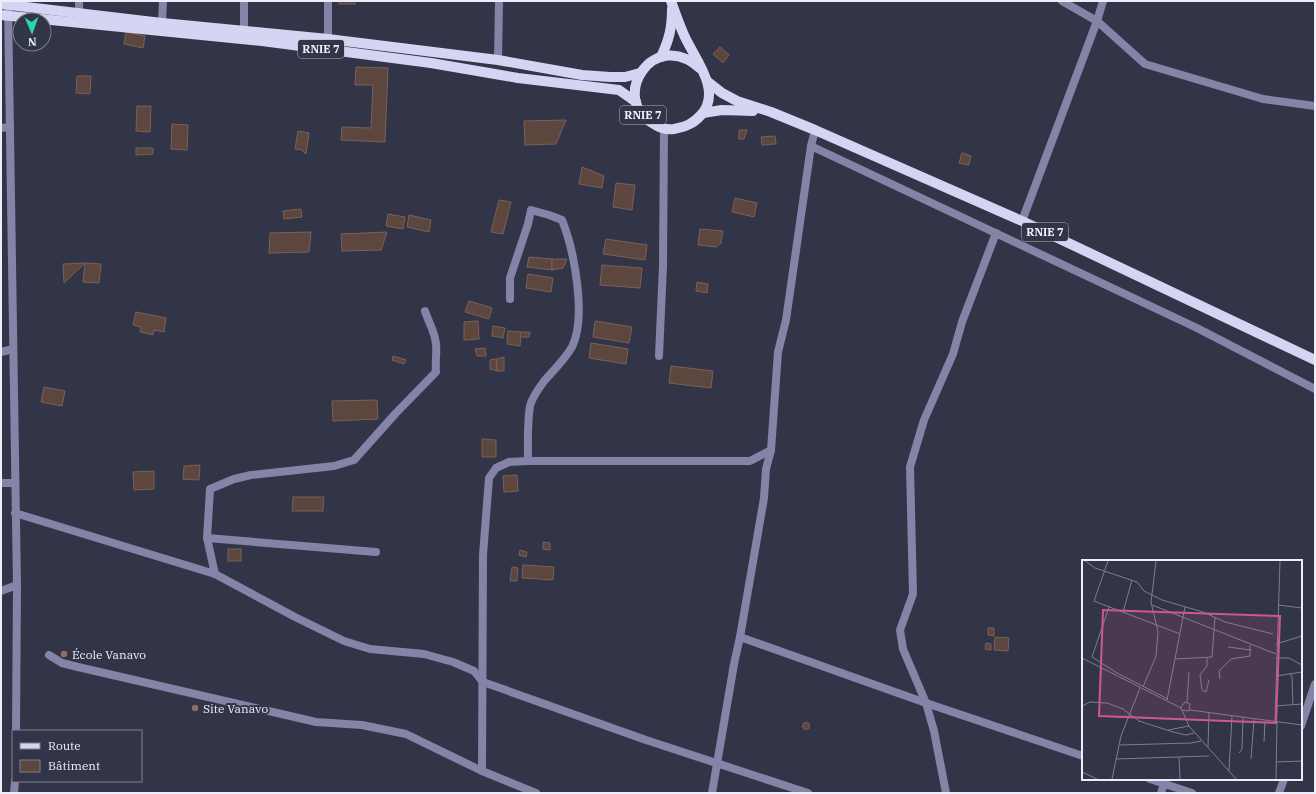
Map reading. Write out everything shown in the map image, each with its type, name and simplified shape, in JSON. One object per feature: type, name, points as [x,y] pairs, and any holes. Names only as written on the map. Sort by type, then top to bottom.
[{"type":"main road","points":[[661,57],[668,43],[671,31],[671,2]]},
{"type":"main road","points":[[671,2],[683,34],[701,69]]},
{"type":"main road","name":"RNIE 7","points":[[5,4],[162,23],[328,39],[498,60],[582,75],[625,77],[640,73]]},
{"type":"main road","name":"RNIE 7","points":[[5,15],[262,41],[431,64],[518,78],[619,90],[636,102]]},
{"type":"main road","name":"RNIE 7","points":[[672,55],[683,56],[693,61],[701,69],[708,82],[710,93],[708,104],[703,113],[694,122],[684,128],[664,128],[650,122],[641,113],[636,102],[634,92],[640,73],[649,63],[661,57],[672,55]]},
{"type":"main road","name":"RNIE 7","points":[[708,82],[722,93],[737,101],[771,112],[816,130],[1022,221],[1315,360]]},
{"type":"main road","name":"RNIE 7","points":[[703,113],[722,110],[771,112]]},
{"type":"street","points":[[79,1],[79,12]]},
{"type":"street","points":[[162,23],[164,1]]},
{"type":"street","points":[[244,1],[244,31]]},
{"type":"street","points":[[328,1],[328,39]]},
{"type":"street","points":[[498,60],[499,1]]},
{"type":"street","points":[[1062,1],[1097,21],[1145,64],[1263,99],[1315,106]]},
{"type":"street","points":[[1022,221],[1097,21],[1103,1]]},
{"type":"street","points":[[5,4],[10,128],[17,585],[16,730]]},
{"type":"street","points":[[1,128],[10,128]]},
{"type":"street","points":[[659,356],[663,266],[664,128]]},
{"type":"street","points":[[712,793],[764,498],[766,469],[771,450],[778,352],[786,320],[811,146],[816,130]]},
{"type":"street","points":[[811,146],[1197,328],[1315,390]]},
{"type":"street","points":[[510,299],[510,278],[528,224],[531,210],[562,220],[567,232],[577,275],[577,335],[571,348],[536,392],[530,405],[528,461]]},
{"type":"street","points":[[946,793],[934,731],[926,703],[903,649],[900,630],[913,594],[910,468],[924,420],[953,354],[962,322],[996,233]]},
{"type":"street","points":[[215,574],[207,538],[210,489],[234,479],[251,475],[334,466],[354,460],[396,413],[436,372],[436,344],[433,331],[425,311]]},
{"type":"street","points":[[1,352],[13,349]]},
{"type":"street","points":[[482,771],[483,555],[489,478],[496,468],[509,462],[528,461],[750,461],[771,450]]},
{"type":"street","points":[[1,484],[15,484]]},
{"type":"street","points":[[15,513],[215,574],[295,617],[344,641],[370,649],[424,654],[453,662],[474,671],[483,682],[646,740],[808,793]]},
{"type":"street","points":[[207,538],[376,552]]},
{"type":"street","points":[[1,591],[17,585]]},
{"type":"street","points":[[740,636],[926,703],[1082,756]]},
{"type":"street","points":[[49,655],[62,663],[316,722],[362,725],[406,734],[482,771],[536,793]]},
{"type":"street","points":[[1302,723],[1315,684]]},
{"type":"street","points":[[1153,780],[1192,793]]},
{"type":"street","points":[[1279,793],[1284,780]]},
{"type":"street","points":[[14,793],[15,782]]},
{"type":"street","points":[[1161,793],[1164,784]]},
{"type":"building","points":[[339,1],[355,1],[355,4],[339,4]]},
{"type":"building","points":[[126,32],[145,36],[143,48],[124,44]]},
{"type":"building","points":[[720,47],[729,55],[723,63],[713,54]]},
{"type":"building","points":[[356,67],[388,68],[385,142],[341,140],[342,127],[371,128],[373,85],[355,85]]},
{"type":"building","points":[[77,76],[91,76],[90,94],[76,93]]},
{"type":"building","points":[[137,106],[151,106],[150,132],[136,131]]},
{"type":"building","points":[[566,120],[556,144],[525,145],[524,121]]},
{"type":"building","points":[[172,124],[188,125],[187,150],[171,149]]},
{"type":"building","points":[[739,130],[747,130],[744,139],[739,139]]},
{"type":"building","points":[[298,131],[309,133],[306,154],[302,150],[295,149]]},
{"type":"building","points":[[775,136],[776,144],[762,145],[761,137]]},
{"type":"building","points":[[136,148],[153,148],[153,154],[136,155]]},
{"type":"building","points":[[962,153],[971,156],[969,165],[959,163]]},
{"type":"building","points":[[582,167],[604,176],[602,188],[579,184]]},
{"type":"building","points":[[616,183],[635,185],[632,210],[613,207]]},
{"type":"building","points":[[735,198],[757,203],[754,217],[732,212]]},
{"type":"building","points":[[499,200],[511,202],[503,234],[491,232]]},
{"type":"building","points":[[301,209],[302,217],[284,219],[283,211]]},
{"type":"building","points":[[388,214],[405,217],[403,229],[386,226]]},
{"type":"building","points":[[409,215],[431,220],[429,232],[407,227]]},
{"type":"building","points":[[700,229],[723,231],[721,243],[716,247],[698,245]]},
{"type":"building","points":[[311,232],[309,252],[269,253],[270,233]]},
{"type":"building","points":[[387,232],[381,250],[342,251],[341,234]]},
{"type":"building","points":[[606,239],[647,245],[645,260],[603,254]]},
{"type":"building","points":[[529,257],[552,259],[552,270],[527,267]]},
{"type":"building","points":[[552,259],[567,259],[563,268],[552,270]]},
{"type":"building","points":[[85,263],[101,264],[99,283],[83,282]]},
{"type":"building","points":[[85,263],[64,283],[63,264]]},
{"type":"building","points":[[602,265],[642,268],[640,288],[600,285]]},
{"type":"building","points":[[528,274],[553,278],[551,292],[526,288]]},
{"type":"building","points":[[697,282],[708,284],[707,293],[696,291]]},
{"type":"building","points":[[469,301],[492,308],[489,319],[465,312]]},
{"type":"building","points":[[136,312],[166,318],[164,332],[154,330],[153,335],[140,332],[141,327],[133,325]]},
{"type":"building","points":[[478,321],[479,339],[464,340],[464,322]]},
{"type":"building","points":[[595,321],[632,327],[629,343],[593,337]]},
{"type":"building","points":[[493,326],[505,328],[503,338],[492,336]]},
{"type":"building","points":[[508,331],[521,332],[520,346],[507,344]]},
{"type":"building","points":[[521,332],[530,332],[529,337],[520,337]]},
{"type":"building","points":[[591,343],[628,349],[626,364],[589,358]]},
{"type":"building","points":[[485,348],[486,356],[477,356],[475,349]]},
{"type":"building","points":[[393,356],[406,360],[404,364],[392,360]]},
{"type":"building","points":[[504,357],[504,371],[497,371],[496,359]]},
{"type":"building","points":[[496,359],[497,371],[490,369],[490,360]]},
{"type":"building","points":[[671,366],[713,371],[711,388],[669,383]]},
{"type":"building","points":[[44,387],[65,391],[62,406],[41,402]]},
{"type":"building","points":[[377,400],[378,419],[333,421],[332,401]]},
{"type":"building","points":[[482,439],[496,440],[496,457],[482,457]]},
{"type":"building","points":[[200,465],[199,480],[183,479],[184,466]]},
{"type":"building","points":[[154,471],[154,489],[134,490],[133,472]]},
{"type":"building","points":[[517,475],[518,491],[504,492],[503,476]]},
{"type":"building","points":[[293,497],[324,497],[323,511],[292,511]]},
{"type":"building","points":[[543,542],[550,543],[550,550],[543,549]]},
{"type":"building","points":[[228,549],[241,549],[241,561],[228,561]]},
{"type":"building","points":[[520,550],[527,552],[526,557],[519,555]]},
{"type":"building","points":[[523,565],[554,567],[553,580],[522,578]]},
{"type":"building","points":[[512,567],[518,568],[517,581],[510,581]]},
{"type":"building","points":[[988,628],[994,628],[994,636],[988,635]]},
{"type":"building","points":[[995,637],[1009,638],[1008,651],[994,650]]},
{"type":"building","points":[[986,643],[991,644],[991,650],[985,649]]},
{"type":"building","points":[[806,723],[809,726],[806,729],[803,726]]},
{"type":"place","name":"École Vanavo","points":[[64,654]]},
{"type":"place","name":"Site Vanavo","points":[[195,708]]}]
